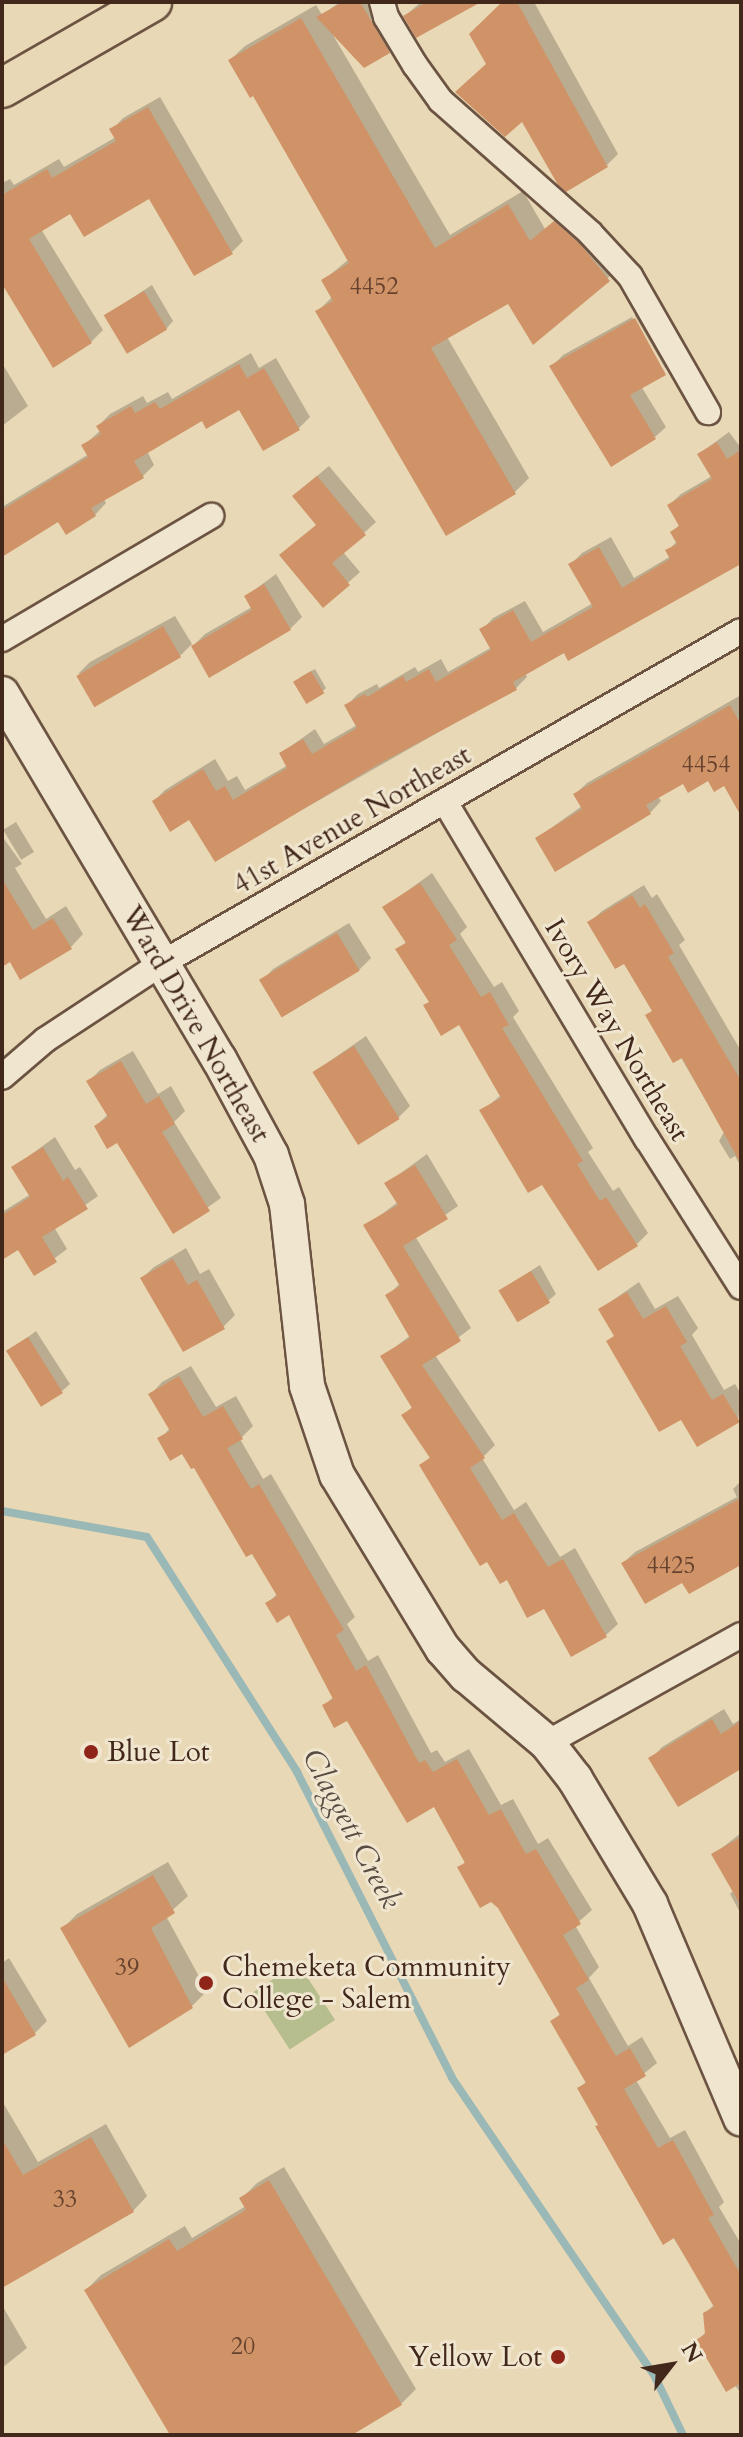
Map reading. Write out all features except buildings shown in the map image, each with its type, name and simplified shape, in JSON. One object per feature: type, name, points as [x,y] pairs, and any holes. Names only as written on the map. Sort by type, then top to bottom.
[{"type":"main road","points":[[2,88],[152,2]]},
{"type":"street","points":[[382,2],[386,17],[441,101],[535,188],[590,233],[630,276],[708,412]]},
{"type":"street","points":[[2,639],[211,516]]},
{"type":"street","name":"41st Avenue Northeast","points":[[2,1077],[45,1040],[162,963],[741,631]]},
{"type":"street","name":"Ward Drive Northeast","points":[[2,694],[250,1112],[271,1155],[287,1204],[307,1386],[320,1433],[337,1475],[443,1649],[466,1675],[547,1743],[575,1779],[650,1904],[741,2118]]},
{"type":"street","name":"Ivory Way Northeast","points":[[445,802],[647,1139],[741,1287]]},
{"type":"street","points":[[547,1743],[741,1635]]},
{"type":"green space","points":[[298,1963],[335,2020],[290,2049],[253,1992]]},
{"type":"waterway","name":"Claggett Creek","points":[[2,1511],[147,1537],[297,1772],[452,2078],[655,2377],[683,2435]]},
{"type":"place","name":"Blue Lot","points":[[91,1752]]},
{"type":"place","name":"Chemeketa Community College - Salem","points":[[206,1983]]},
{"type":"place","name":"Yellow Lot","points":[[558,2357]]}]
